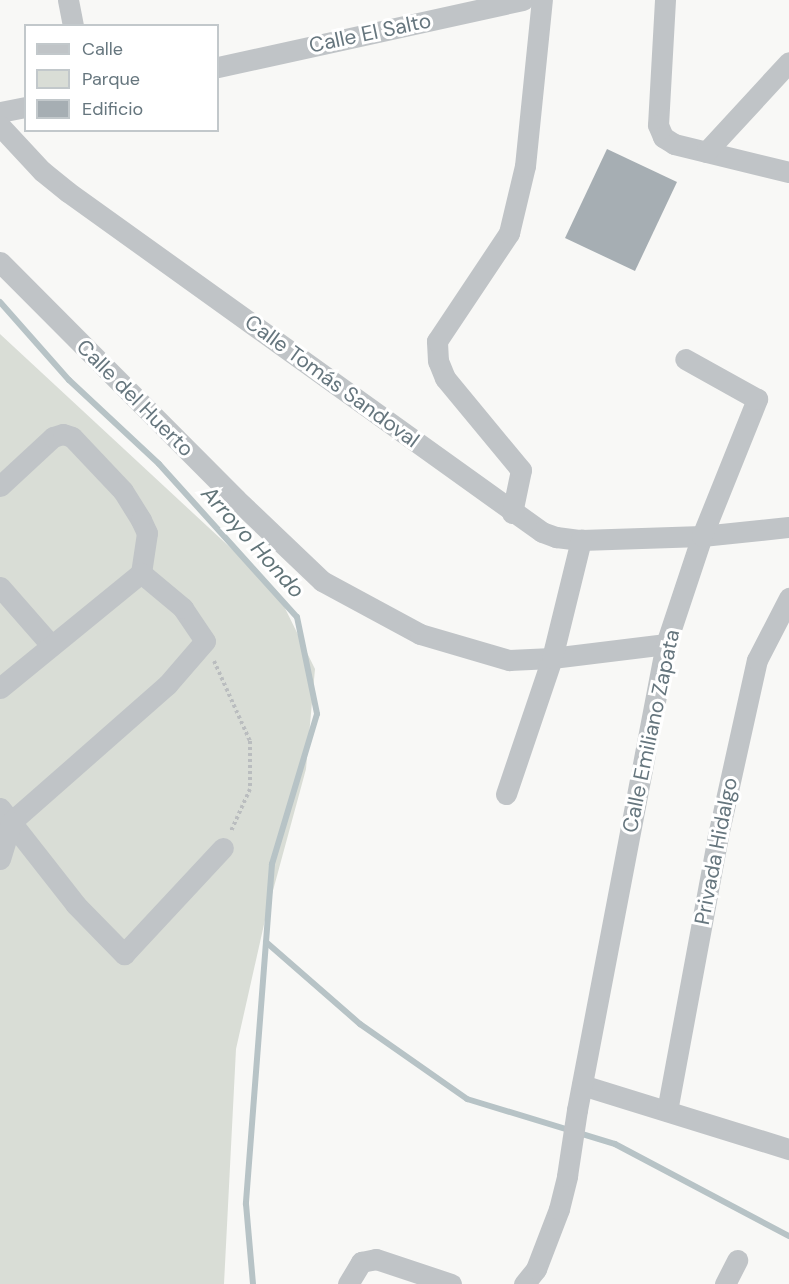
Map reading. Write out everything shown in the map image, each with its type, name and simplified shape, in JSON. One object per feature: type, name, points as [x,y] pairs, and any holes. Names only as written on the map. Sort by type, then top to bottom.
[{"type":"street","points":[[68,0],[73,24]]},
{"type":"street","name":"Calle El Salto","points":[[219,67],[523,0]]},
{"type":"street","points":[[512,513],[521,470],[445,378],[438,361],[437,341],[509,232],[525,166],[543,0]]},
{"type":"street","points":[[665,0],[658,125],[663,137],[674,144],[789,172]]},
{"type":"street","points":[[706,152],[789,62]]},
{"type":"street","points":[[0,112],[24,107]]},
{"type":"street","name":"Calle Tomás Sandoval","points":[[0,126],[35,164],[68,192],[151,249],[512,513],[542,532],[580,540],[702,536],[789,527]]},
{"type":"street","name":"Calle del Huerto","points":[[0,262],[236,499],[322,581],[420,634],[509,660],[552,658],[666,644]]},
{"type":"street","name":"Calle Emiliano Zapata","points":[[524,1284],[536,1269],[559,1209],[567,1176],[577,1110],[666,644],[702,536],[757,399],[685,359]]},
{"type":"street","points":[[0,486],[53,437],[63,434],[72,437],[123,491],[147,533],[141,573],[0,688]]},
{"type":"street","points":[[506,794],[552,658],[580,540]]},
{"type":"street","points":[[0,859],[5,815],[167,685],[205,641],[183,608],[141,573]]},
{"type":"street","points":[[0,587],[51,645]]},
{"type":"street","name":"Privada Hidalgo","points":[[667,1111],[717,840],[757,660],[789,598]]},
{"type":"street","points":[[5,815],[76,904],[124,954],[223,848]]},
{"type":"street","points":[[582,1085],[789,1149]]},
{"type":"street","points":[[348,1284],[361,1262],[376,1259],[451,1284]]},
{"type":"street","points":[[725,1284],[737,1260]]},
{"type":"path","points":[[205,641],[250,741],[250,789],[223,848]]},
{"type":"green space","points":[[0,334],[276,590],[315,669],[306,769],[265,920],[236,1049],[224,1284],[0,1284]]},
{"type":"building","points":[[607,149],[677,182],[635,271],[565,238]]},
{"type":"waterway","name":"Arroyo Hondo","points":[[0,302],[69,380],[159,464],[297,617],[317,714],[272,864],[246,1204],[253,1284]]},
{"type":"waterway","points":[[266,942],[360,1024],[467,1099],[615,1144],[789,1236]]}]
